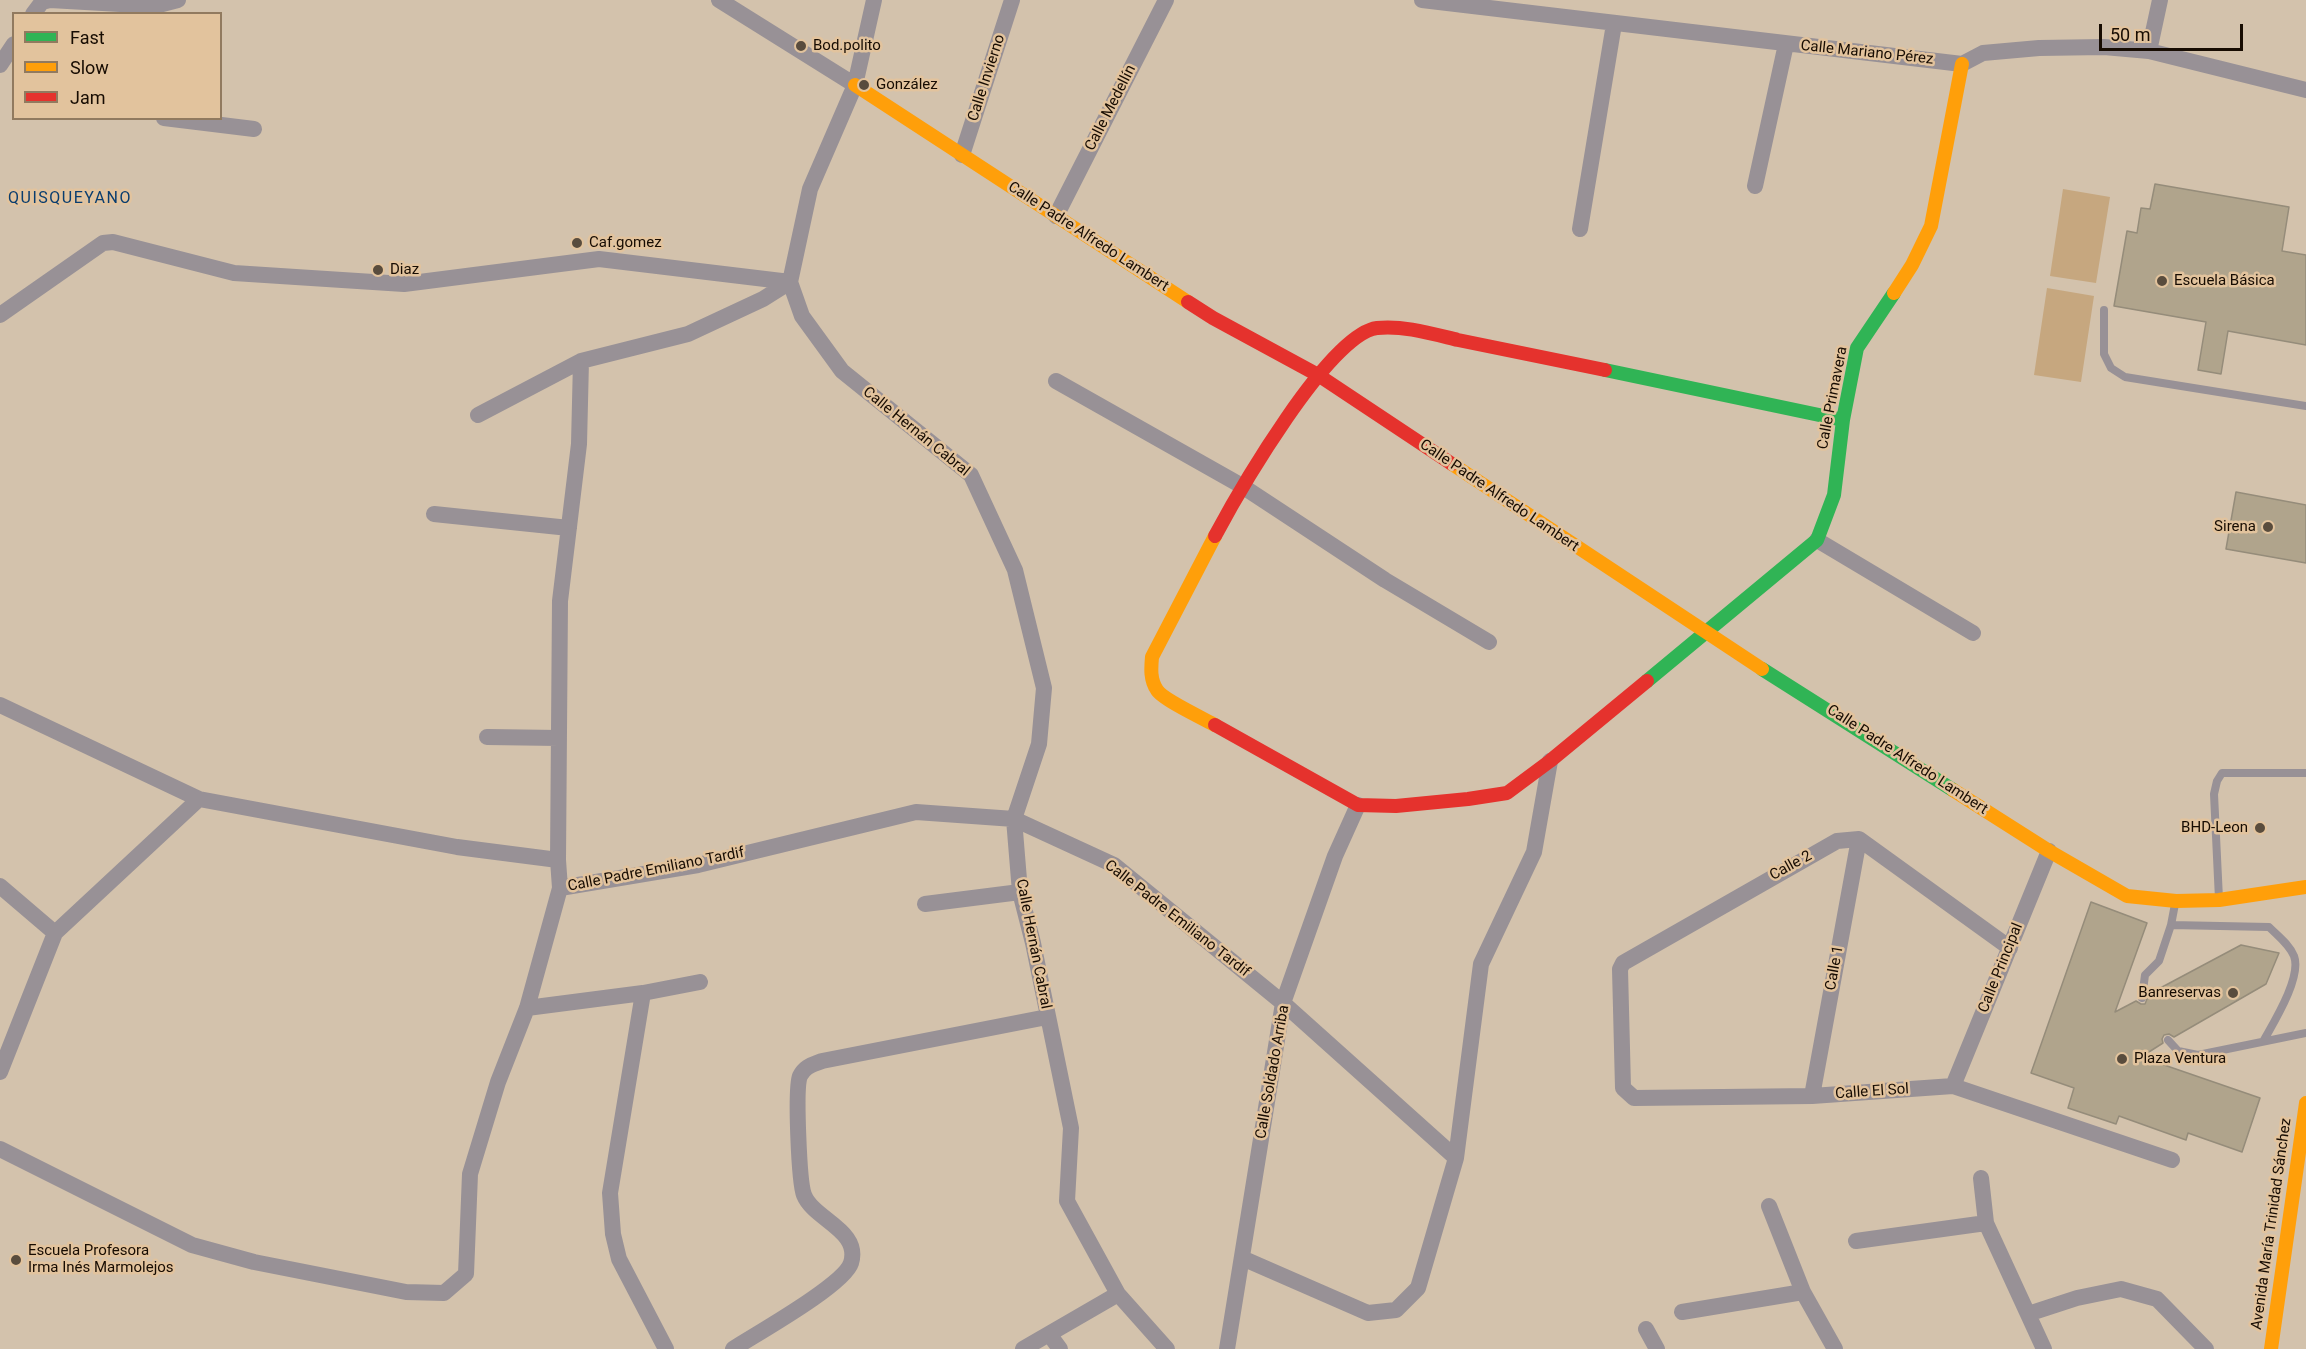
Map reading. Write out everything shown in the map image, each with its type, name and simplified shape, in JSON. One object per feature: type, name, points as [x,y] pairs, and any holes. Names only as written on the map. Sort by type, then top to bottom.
[{"type":"street","points":[[34,12],[42,2],[50,0],[94,8],[155,6],[178,0]]},
{"type":"street","name":"Calle Padre Alfredo Lambert","points":[[719,0],[855,85],[1213,318],[1318,375],[1704,632],[2049,851],[2127,896],[2176,901],[2218,900],[2306,887]]},
{"type":"street","points":[[478,415],[581,360],[688,334],[763,299],[790,282],[810,189],[855,85],[874,0]]},
{"type":"street","name":"Calle Invierno","points":[[962,155],[1012,0]]},
{"type":"street","name":"Calle Medellín","points":[[1056,216],[1166,0]]},
{"type":"street","name":"Calle Mariano Pérez","points":[[1422,0],[1962,64],[1983,53],[2038,48],[2104,47],[2149,51],[2306,90]]},
{"type":"street","points":[[2149,51],[2160,0]]},
{"type":"street","points":[[1580,229],[1614,24]]},
{"type":"street","points":[[1755,186],[1786,44]]},
{"type":"street","points":[[0,65],[12,47]]},
{"type":"street","name":"Calle Primavera","points":[[1817,540],[1834,495],[1842,420],[1857,348],[1912,265],[1931,226],[1962,64]]},
{"type":"street","points":[[180,120],[254,129]]},
{"type":"street","points":[[0,315],[103,243],[113,242],[234,273],[404,284],[599,259],[790,282]]},
{"type":"street","name":"Calle Hernán Cabral","points":[[790,282],[802,315],[842,371],[971,475],[1015,570],[1044,688],[1039,744],[1014,819],[1020,892],[1071,1128],[1067,1201],[1118,1294],[1167,1349]]},
{"type":"street","points":[[1842,420],[1412,330],[1376,328],[1350,342],[1318,375],[1242,486],[1152,657],[1150,672],[1152,682],[1158,693],[1358,805],[1396,806],[1507,793],[1817,540],[1973,633]]},
{"type":"street","points":[[0,1149],[192,1245],[254,1262],[406,1292],[444,1293],[466,1274],[470,1174],[498,1082],[526,1008],[560,888],[558,860],[560,601],[579,444],[581,360]]},
{"type":"street","points":[[1056,381],[1242,486],[1385,580],[1489,642]]},
{"type":"street","points":[[434,514],[569,528]]},
{"type":"street","points":[[0,705],[200,799],[446,845],[558,860]]},
{"type":"street","points":[[487,737],[559,738]]},
{"type":"street","points":[[1242,1258],[1368,1314],[1396,1310],[1418,1288],[1456,1158],[1482,964],[1534,852],[1550,760]]},
{"type":"street","points":[[0,1072],[55,933],[200,799]]},
{"type":"street","name":"Calle Soldado Arriba","points":[[1227,1349],[1283,1003],[1335,856],[1358,805]]},
{"type":"street","name":"Calle Padre Emiliano Tardif","points":[[560,888],[698,865],[916,812],[1014,819],[1114,865],[1283,1003],[1456,1158]]},
{"type":"street","points":[[1859,839],[2010,948]]},
{"type":"street","name":"Calle 2","points":[[1620,1028],[1620,969],[1629,957],[1837,841],[1859,839]]},
{"type":"street","name":"Calle 1","points":[[1812,1096],[1859,839]]},
{"type":"street","name":"Calle Principal","points":[[1953,1086],[2049,851]]},
{"type":"street","points":[[0,886],[55,933]]},
{"type":"street","points":[[925,904],[1020,892]]},
{"type":"street","points":[[526,1008],[643,993],[700,982]]},
{"type":"street","points":[[643,993],[609,1193],[613,1234],[619,1259],[666,1349]]},
{"type":"street","points":[[733,1349],[834,1284],[851,1264],[851,1246],[838,1228],[815,1212],[804,1195],[798,1140],[799,1079],[806,1067],[822,1061],[1047,1017]]},
{"type":"street","name":"Calle El Sol","points":[[1620,1028],[1623,1088],[1634,1098],[1812,1096],[1953,1086],[2172,1160]]},
{"type":"street","name":"Avenida María Trinidad Sánchez","points":[[2271,1349],[2306,1103]]},
{"type":"street","points":[[1981,1178],[1986,1223],[2044,1349]]},
{"type":"street","points":[[1769,1206],[1803,1292],[1835,1349]]},
{"type":"street","points":[[1856,1241],[1986,1223]]},
{"type":"street","points":[[2028,1314],[2077,1298],[2121,1289],[2157,1299],[2206,1349]]},
{"type":"street","points":[[1682,1312],[1803,1292]]},
{"type":"street","points":[[1023,1349],[1118,1294]]},
{"type":"street","points":[[1646,1329],[1657,1349]]},
{"type":"street","points":[[1049,1334],[1060,1349]]},
{"type":"lane","points":[[2104,310],[2104,354],[2111,368],[2125,377],[2306,406]]},
{"type":"lane","points":[[2218,900],[2214,794],[2217,781],[2222,773],[2306,773]]},
{"type":"lane","points":[[2142,998],[2145,975],[2158,961],[2171,925],[2176,901]]},
{"type":"lane","points":[[2171,925],[2269,927],[2288,945],[2295,958],[2293,981],[2279,1014],[2264,1040]]},
{"type":"lane","points":[[2168,1040],[2178,1051],[2198,1055],[2306,1033]]},
{"type":"shaded area","points":[[2063,189],[2110,197],[2096,283],[2050,276]]},
{"type":"shaded area","points":[[2047,288],[2094,296],[2081,382],[2034,375]]},
{"type":"building","points":[[2155,184],[2289,207],[2282,251],[2306,255],[2306,345],[2228,331],[2221,374],[2198,370],[2206,322],[2114,306],[2127,231],[2137,233],[2141,208],[2150,209]]},
{"type":"building","name":"Sirena","points":[[2236,492],[2306,505],[2306,563],[2226,549]]},
{"type":"building","points":[[2091,902],[2147,923],[2115,1012],[2136,1001],[2145,1004],[2149,994],[2241,945],[2279,953],[2266,984],[2174,1037],[2169,1034],[2164,1035],[2163,1043],[2141,1057],[2260,1098],[2242,1152],[2188,1133],[2186,1140],[2119,1116],[2116,1124],[2068,1108],[2074,1088],[2031,1073]]},
{"type":"traffic: fast","points":[[1647,681],[1817,540],[1834,495],[1843,420],[1857,348],[1894,293]]},
{"type":"traffic: fast","points":[[1605,370],[1843,420]]},
{"type":"traffic: fast","points":[[1762,669],[1953,790]]},
{"type":"traffic: slow","points":[[1894,293],[1912,265],[1931,226],[1962,64]]},
{"type":"traffic: slow","points":[[855,85],[1188,302]]},
{"type":"traffic: slow","points":[[1452,464],[1762,669]]},
{"type":"traffic: slow","points":[[1215,536],[1152,657],[1151,670],[1153,682],[1160,694],[1215,725]]},
{"type":"traffic: slow","points":[[1953,790],[2049,851],[2127,896],[2176,901],[2219,900],[2306,887]]},
{"type":"traffic: slow","points":[[2271,1349],[2306,1103]]},
{"type":"traffic: jam","points":[[1188,302],[1318,375],[1452,464]]},
{"type":"traffic: jam","points":[[1215,536],[1243,486],[1311,385],[1335,357],[1357,337],[1377,328],[1418,331],[1605,370]]},
{"type":"traffic: jam","points":[[1215,725],[1358,805],[1396,806],[1468,799],[1507,793],[1550,761],[1647,681]]},
{"type":"place","name":"Bod.polito","points":[[801,46]]},
{"type":"place","name":"González","points":[[864,85]]},
{"type":"place","name":"Caf.gomez","points":[[577,243]]},
{"type":"place","name":"Diaz","points":[[378,270]]},
{"type":"place","name":"Escuela Básica","points":[[2162,281]]},
{"type":"place","name":"Sirena","points":[[2268,527]]},
{"type":"place","name":"BHD-Leon","points":[[2260,828]]},
{"type":"place","name":"Banreservas","points":[[2233,993]]},
{"type":"place","name":"Plaza Ventura","points":[[2122,1059]]},
{"type":"place","name":"Escuela Profesora Irma Inés Marmolejos","points":[[16,1260]]},
{"type":"district","name":"QUISQUEYANO","points":[[70,199]]}]
